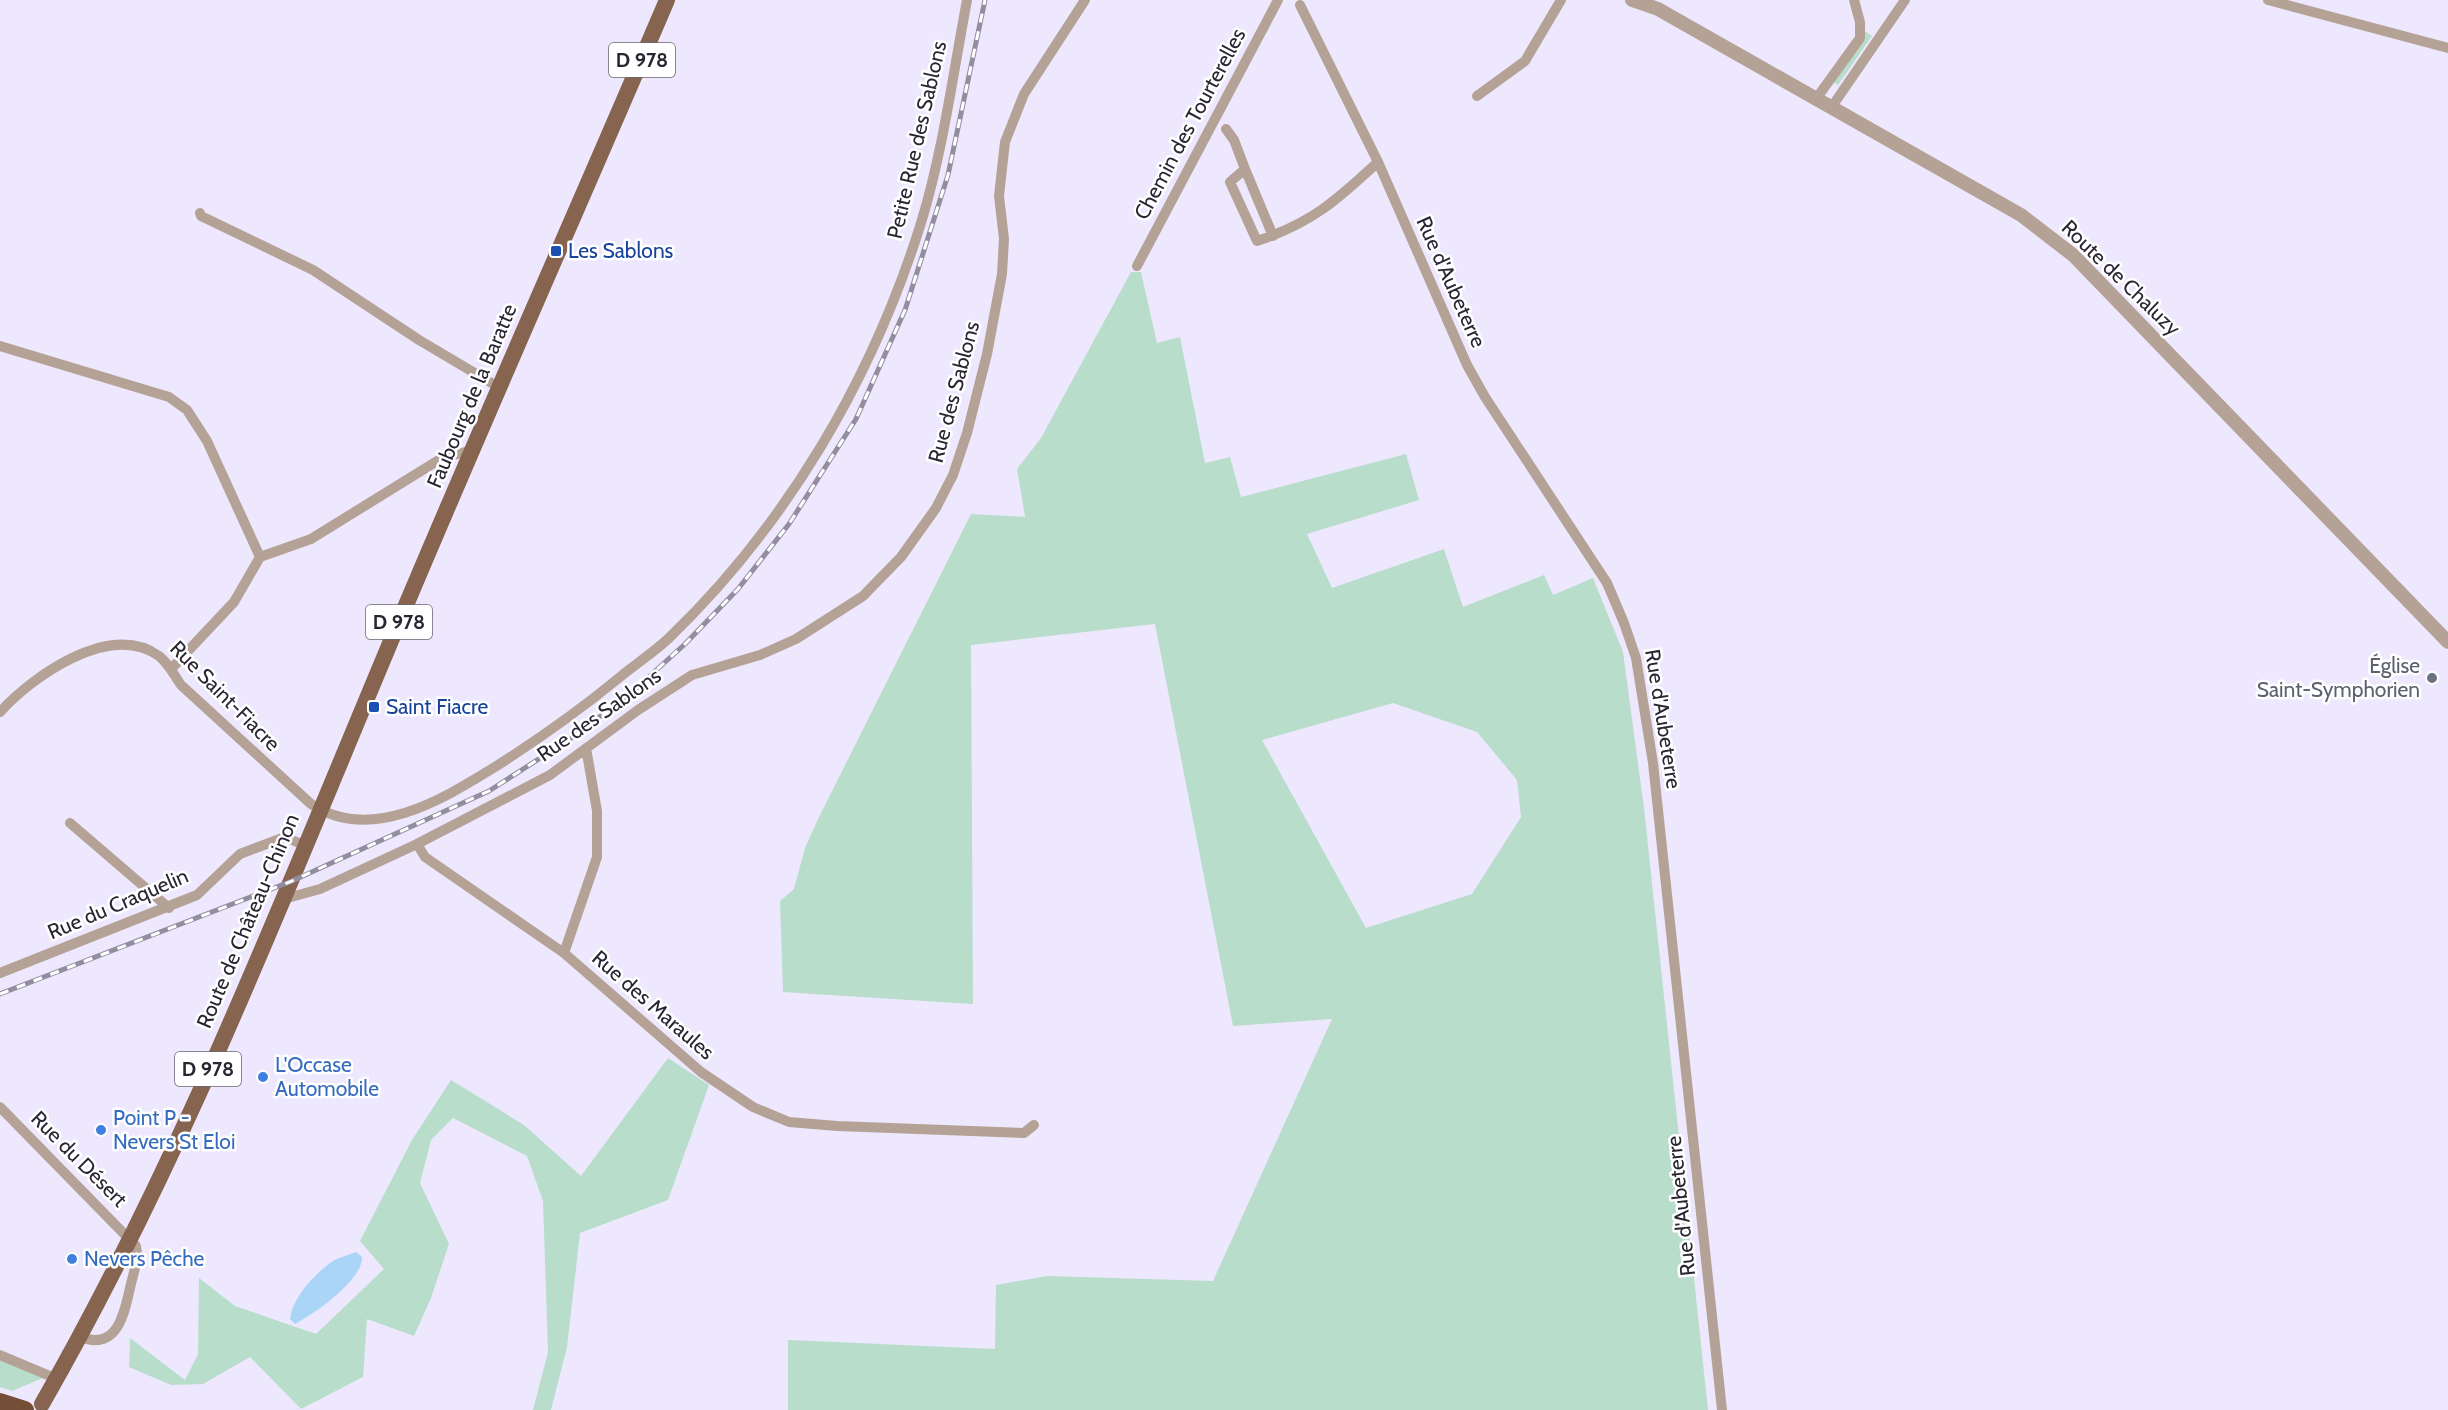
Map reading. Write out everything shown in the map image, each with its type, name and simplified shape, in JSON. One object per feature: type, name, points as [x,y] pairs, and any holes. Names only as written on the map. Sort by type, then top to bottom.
[{"type":"highway","points":[[0,1401],[34,1407]]},
{"type":"main road","name":"Faubourg de la Baratte","points":[[320,811],[472,450],[668,0]]},
{"type":"main road","name":"Route de Château-Chinon","points":[[34,1407],[57,1379],[131,1238],[284,899],[320,811]]},
{"type":"street","name":"Petite Rue des Sablons","points":[[320,811],[372,820],[415,810],[478,777],[549,733],[668,639],[731,572],[790,498],[862,375],[894,303],[921,221],[933,175],[967,0]]},
{"type":"street","name":"Rue des Sablons","points":[[417,844],[550,775],[586,747],[692,675],[760,655],[796,639],[863,597],[901,558],[936,508],[953,475],[968,433],[987,354],[1002,274],[1004,239],[999,196],[1005,142],[1024,94],[1085,0]]},
{"type":"street","name":"Chemin des Tourterelles","points":[[1137,266],[1278,0]]},
{"type":"street","points":[[1477,96],[1525,61],[1561,0]]},
{"type":"street","name":"Route de Chaluzy","points":[[1632,0],[1658,9],[2021,215],[2073,255],[2448,642]]},
{"type":"street","points":[[1816,99],[1860,38],[1860,22],[1854,0]]},
{"type":"street","points":[[1831,108],[1905,0]]},
{"type":"street","points":[[2268,0],[2448,48]]},
{"type":"street","name":"Rue d'Aubeterre","points":[[1299,2],[1378,162],[1467,364],[1485,397],[1606,583],[1624,623],[1636,658],[1653,763],[1722,1410]]},
{"type":"street","points":[[1226,129],[1234,140],[1273,236]]},
{"type":"street","points":[[1245,169],[1230,182],[1257,241],[1273,236],[1329,207],[1378,162]]},
{"type":"street","points":[[200,213],[201,216],[313,270],[419,340],[500,388]]},
{"type":"street","points":[[0,346],[169,397],[187,410],[207,441],[260,557]]},
{"type":"street","points":[[171,669],[234,602],[260,557],[311,539],[442,458],[472,450]]},
{"type":"street","name":"Rue Saint-Fiacre","points":[[0,712],[29,686],[70,658],[96,649],[125,644],[138,646],[160,656],[181,686],[320,811]]},
{"type":"street","points":[[564,953],[597,857],[597,811],[586,747]]},
{"type":"street","points":[[70,823],[169,908]]},
{"type":"street","name":"Rue du Craquelin","points":[[0,973],[169,908],[204,890],[240,854],[285,837],[306,846]]},
{"type":"street","points":[[284,899],[320,889],[417,844]]},
{"type":"street","name":"Rue des Maraules","points":[[417,844],[425,857],[564,953],[701,1072],[753,1107],[789,1122],[837,1126],[1024,1133],[1034,1125]]},
{"type":"street","name":"Rue du Désert","points":[[0,1107],[131,1238]]},
{"type":"street","points":[[80,1337],[98,1341],[109,1336],[118,1328],[137,1259],[136,1246],[131,1238]]},
{"type":"street","points":[[0,1355],[57,1379]]},
{"type":"green space","points":[[1865,31],[1872,36],[1838,85],[1834,82],[1865,37]]},
{"type":"green space","points":[[1131,272],[1141,272],[1157,343],[1180,337],[1205,463],[1230,457],[1241,497],[1406,454],[1419,500],[1307,534],[1332,588],[1444,549],[1463,607],[1544,575],[1553,595],[1593,578],[1623,652],[1644,808],[1708,1410],[788,1410],[788,1340],[995,1349],[996,1285],[1047,1276],[1213,1281],[1332,1019],[1233,1026],[1155,624],[971,645],[973,1004],[783,992],[780,901],[794,889],[805,848],[818,819],[971,514],[1025,517],[1017,469],[1041,438]],"holes":[[[1393,703],[1477,732],[1517,780],[1521,817],[1472,894],[1366,928],[1262,740]]]},
{"type":"green space","points":[[668,1058],[709,1085],[668,1200],[580,1233],[567,1347],[551,1410],[533,1410],[548,1352],[543,1201],[527,1156],[453,1118],[431,1140],[420,1183],[449,1244],[431,1298],[414,1336],[367,1319],[363,1377],[301,1409],[250,1357],[203,1384],[171,1385],[129,1367],[130,1338],[185,1380],[198,1354],[199,1278],[235,1306],[316,1334],[384,1269],[360,1241],[412,1140],[451,1080],[524,1125],[581,1176]]},
{"type":"green space","points":[[0,1360],[43,1378],[12,1391],[0,1387]]},
{"type":"water","points":[[356,1252],[362,1257],[355,1276],[314,1313],[295,1324],[290,1319],[292,1311],[306,1286],[333,1261]]},
{"type":"railway","points":[[0,994],[292,881],[489,791],[573,737],[631,693],[685,644],[738,589],[789,524],[856,419],[905,310],[948,175],[985,0]]},
{"type":"place","name":"Les Sablons","points":[[556,251]]},
{"type":"place","name":"Église Saint-Symphorien","points":[[2432,678]]},
{"type":"place","name":"Saint Fiacre","points":[[374,707]]},
{"type":"place","name":"L'Occase Automobile","points":[[263,1077]]},
{"type":"place","name":"Point P - Nevers St Eloi","points":[[101,1130]]},
{"type":"place","name":"Nevers Pêche","points":[[72,1259]]}]
